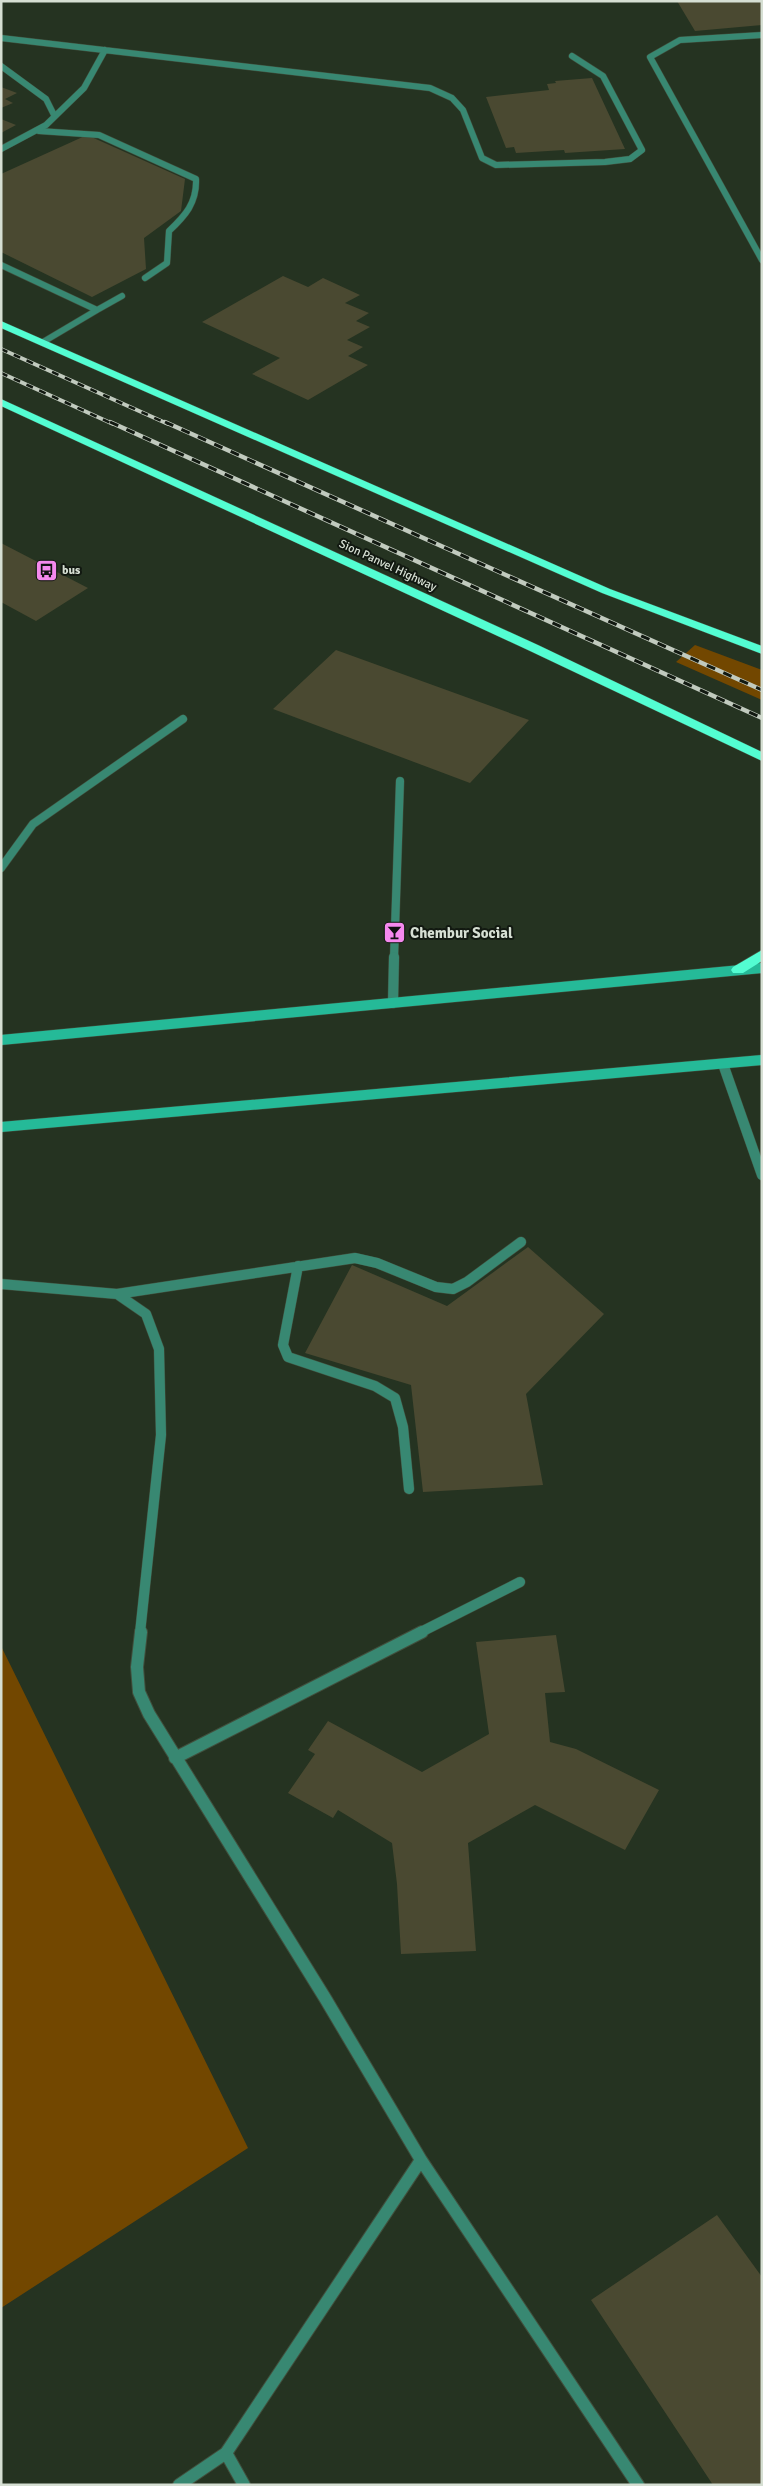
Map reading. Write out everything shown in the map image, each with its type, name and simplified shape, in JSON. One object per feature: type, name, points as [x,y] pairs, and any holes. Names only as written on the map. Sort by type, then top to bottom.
[{"type":"highway","points":[[1,324],[606,591],[762,650]]},
{"type":"highway","name":"Sion Panvel Highway","points":[[1,402],[525,644],[762,757]]},
{"type":"highway","points":[[738,970],[762,955]]},
{"type":"main road","points":[[1,1040],[762,968]]},
{"type":"main road","points":[[1,1126],[762,1060]]},
{"type":"street","points":[[762,35],[680,40],[650,57],[762,260]]},
{"type":"street","points":[[1,38],[430,88],[452,98],[463,110],[482,158],[496,165],[605,162],[630,159],[642,150],[603,76],[572,56]]},
{"type":"street","points":[[1,149],[39,131],[84,88],[105,50]]},
{"type":"street","points":[[1,66],[46,100],[54,116]]},
{"type":"street","points":[[39,131],[99,134],[196,179],[197,188],[191,210],[170,231],[167,264],[145,278]]},
{"type":"street","points":[[1,265],[97,310]]},
{"type":"street","points":[[43,342],[122,296]]},
{"type":"street","points":[[1,868],[33,824],[183,719]]},
{"type":"street","points":[[393,1003],[400,781]]},
{"type":"street","points":[[723,1064],[762,1175]]},
{"type":"street","points":[[1,1284],[117,1294],[355,1258],[377,1263],[436,1287],[453,1289],[468,1282],[521,1242]]},
{"type":"street","points":[[298,1266],[282,1345],[288,1357],[381,1388],[396,1399],[400,1413],[409,1488]]},
{"type":"street","points":[[117,1294],[146,1314],[159,1349],[161,1436],[137,1668],[139,1692],[175,1758],[325,1998],[421,2160],[638,2485]]},
{"type":"street","points":[[175,1758],[520,1582]]},
{"type":"street","points":[[179,2485],[226,2453],[421,2160]]},
{"type":"street","points":[[226,2453],[244,2485]]},
{"type":"shaded area","points":[[695,645],[762,670],[762,700],[676,662]]},
{"type":"shaded area","points":[[1,1646],[248,2148],[1,2308]]},
{"type":"building","points":[[677,1],[762,1],[762,25],[695,31]]},
{"type":"building","points":[[592,78],[625,149],[565,153],[564,150],[516,153],[514,147],[506,148],[486,97],[549,90],[547,84],[556,83],[555,81]]},
{"type":"building","points":[[1,87],[17,93],[5,99],[13,103],[1,108]]},
{"type":"building","points":[[1,119],[16,125],[1,133]]},
{"type":"building","points":[[87,135],[185,179],[181,211],[144,238],[146,269],[92,297],[1,252],[1,174]]},
{"type":"building","points":[[283,276],[308,287],[323,278],[360,295],[345,303],[369,313],[356,321],[370,327],[347,340],[363,347],[348,356],[368,365],[308,400],[252,374],[280,358],[202,322]]},
{"type":"building","points":[[1,543],[88,588],[36,621],[1,602]]},
{"type":"building","points":[[336,650],[529,720],[470,783],[273,709]]},
{"type":"building","points":[[528,1247],[604,1314],[526,1394],[543,1485],[423,1492],[411,1385],[305,1353],[352,1265],[447,1306]]},
{"type":"building","points":[[556,1635],[565,1692],[545,1693],[550,1742],[576,1749],[659,1790],[625,1850],[535,1805],[468,1843],[476,1951],[401,1954],[397,1884],[392,1843],[338,1810],[333,1818],[288,1793],[315,1754],[308,1750],[328,1721],[422,1772],[489,1734],[476,1642]]},
{"type":"building","points":[[717,2215],[762,2277],[762,2485],[713,2485],[591,2300]]},
{"type":"railway","points":[[1,349],[168,424]]},
{"type":"railway","points":[[1,373],[113,424]]},
{"type":"railway","points":[[110,422],[762,718]]},
{"type":"railway","points":[[165,422],[762,690]]},
{"type":"place","name":"bus","points":[[46,570]]},
{"type":"place","name":"Chembur Social","points":[[394,933]]}]
